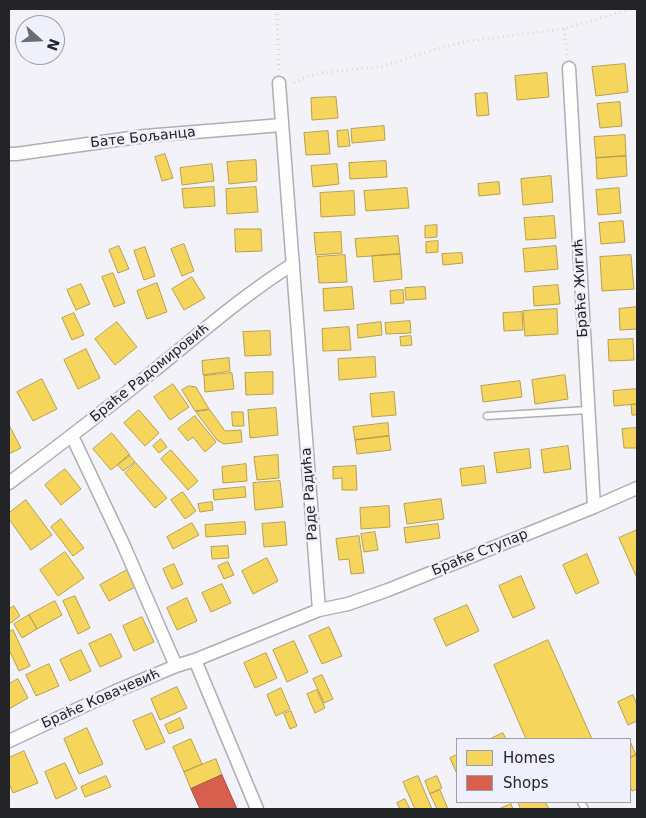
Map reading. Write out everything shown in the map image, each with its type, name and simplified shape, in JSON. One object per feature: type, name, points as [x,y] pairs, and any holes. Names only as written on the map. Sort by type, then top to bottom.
[{"type":"street","name":"Браће Жигић","points":[[568,68],[594,507]]},
{"type":"street","name":"Раде Радића","points":[[279,90],[319,610]]},
{"type":"street","name":"Бате Бољанца","points":[[11,157],[145,136],[282,125]]},
{"type":"street","name":"Браће Радомировић","points":[[9,484],[72,436],[241,300],[267,280],[293,264]]},
{"type":"street","points":[[72,436],[124,546],[176,666]]},
{"type":"street","name":"Браће Ступар","points":[[319,610],[348,604],[388,590],[637,488]]},
{"type":"street","points":[[257,809],[195,660],[319,610]]},
{"type":"street","name":"Браће Ковачевић","points":[[9,741],[116,692],[176,666],[195,660]]},
{"type":"lane","points":[[487,416],[588,410]]},
{"type":"path","points":[[277,9],[279,90],[306,77],[322,73],[384,66],[468,41],[564,29],[631,9]]},
{"type":"path","points":[[564,29],[568,68]]},
{"type":"building: Homes","points":[[625,64],[628,92],[596,96],[592,67]]},
{"type":"building: Homes","points":[[547,73],[549,97],[517,100],[515,76]]},
{"type":"building: Homes","points":[[487,93],[489,115],[477,116],[475,94]]},
{"type":"building: Homes","points":[[336,97],[338,118],[312,120],[311,98]]},
{"type":"building: Homes","points":[[620,102],[622,126],[600,128],[597,104]]},
{"type":"building: Homes","points":[[384,126],[385,140],[352,143],[351,129]]},
{"type":"building: Homes","points":[[348,130],[350,146],[338,147],[337,131]]},
{"type":"building: Homes","points":[[328,131],[330,154],[306,155],[304,133]]},
{"type":"building: Homes","points":[[625,135],[626,156],[596,158],[594,137]]},
{"type":"building: Homes","points":[[165,154],[173,178],[162,181],[155,157]]},
{"type":"building: Homes","points":[[626,156],[627,176],[597,179],[596,158]]},
{"type":"building: Homes","points":[[256,160],[257,181],[229,184],[227,162]]},
{"type":"building: Homes","points":[[386,161],[387,177],[350,179],[349,163]]},
{"type":"building: Homes","points":[[212,164],[214,181],[182,185],[180,168]]},
{"type":"building: Homes","points":[[337,164],[339,184],[313,187],[311,166]]},
{"type":"building: Homes","points":[[551,176],[553,202],[523,205],[521,179]]},
{"type":"building: Homes","points":[[499,182],[500,194],[479,196],[478,184]]},
{"type":"building: Homes","points":[[214,187],[215,206],[184,208],[182,189]]},
{"type":"building: Homes","points":[[256,187],[258,212],[227,214],[226,189]]},
{"type":"building: Homes","points":[[407,188],[409,208],[366,211],[364,191]]},
{"type":"building: Homes","points":[[619,188],[621,213],[598,215],[596,190]]},
{"type":"building: Homes","points":[[354,191],[355,215],[321,217],[320,193]]},
{"type":"building: Homes","points":[[554,216],[556,238],[526,240],[524,218]]},
{"type":"building: Homes","points":[[623,221],[625,242],[601,244],[599,223]]},
{"type":"building: Homes","points":[[437,225],[437,237],[425,238],[425,226]]},
{"type":"building: Homes","points":[[235,229],[261,229],[262,251],[236,252]]},
{"type":"building: Homes","points":[[341,232],[342,253],[316,255],[314,233]]},
{"type":"building: Homes","points":[[398,236],[400,254],[357,257],[355,239]]},
{"type":"building: Homes","points":[[438,241],[438,252],[426,253],[426,242]]},
{"type":"building: Homes","points":[[184,244],[194,271],[182,276],[171,249]]},
{"type":"building: Homes","points":[[119,246],[129,269],[118,273],[109,250]]},
{"type":"building: Homes","points":[[556,246],[558,269],[525,272],[523,249]]},
{"type":"building: Homes","points":[[145,247],[155,276],[144,280],[134,251]]},
{"type":"building: Homes","points":[[462,253],[463,263],[443,265],[442,254]]},
{"type":"building: Homes","points":[[400,254],[402,279],[374,282],[372,256]]},
{"type":"building: Homes","points":[[345,255],[347,282],[319,283],[317,257]]},
{"type":"building: Homes","points":[[631,255],[634,289],[602,291],[600,257]]},
{"type":"building: Homes","points":[[113,273],[125,303],[114,307],[102,277]]},
{"type":"building: Homes","points":[[192,277],[205,298],[184,310],[172,289]]},
{"type":"building: Homes","points":[[157,283],[167,312],[147,319],[137,291]]},
{"type":"building: Homes","points":[[81,284],[90,304],[76,310],[67,290]]},
{"type":"building: Homes","points":[[558,285],[560,304],[534,306],[533,287]]},
{"type":"building: Homes","points":[[352,287],[354,309],[324,311],[323,289]]},
{"type":"building: Homes","points":[[425,287],[426,299],[406,300],[405,288]]},
{"type":"building: Homes","points":[[403,290],[404,303],[391,304],[390,291]]},
{"type":"building: Homes","points":[[637,307],[637,329],[620,330],[619,309]]},
{"type":"building: Homes","points":[[557,309],[558,334],[525,336],[523,311]]},
{"type":"building: Homes","points":[[522,312],[523,330],[504,331],[503,313]]},
{"type":"building: Homes","points":[[74,313],[84,335],[72,340],[62,318]]},
{"type":"building: Homes","points":[[410,321],[411,333],[386,334],[385,323]]},
{"type":"building: Homes","points":[[117,322],[137,347],[115,365],[95,339]]},
{"type":"building: Homes","points":[[381,322],[382,335],[358,338],[357,325]]},
{"type":"building: Homes","points":[[349,327],[351,350],[323,351],[322,329]]},
{"type":"building: Homes","points":[[270,331],[271,355],[245,356],[243,332]]},
{"type":"building: Homes","points":[[411,336],[412,345],[401,346],[400,337]]},
{"type":"building: Homes","points":[[633,339],[634,360],[609,361],[608,340]]},
{"type":"building: Homes","points":[[86,349],[100,378],[78,389],[64,360]]},
{"type":"building: Homes","points":[[375,357],[376,377],[339,380],[338,359]]},
{"type":"building: Homes","points":[[229,358],[230,371],[203,375],[202,361]]},
{"type":"building: Homes","points":[[273,372],[273,394],[246,395],[245,373]]},
{"type":"building: Homes","points":[[232,373],[234,389],[205,392],[204,376]]},
{"type":"building: Homes","points":[[565,375],[568,399],[535,404],[532,380]]},
{"type":"building: Homes","points":[[42,379],[57,409],[33,421],[17,392]]},
{"type":"building: Homes","points":[[520,381],[522,397],[483,402],[481,386]]},
{"type":"building: Homes","points":[[173,384],[189,407],[170,420],[154,397]]},
{"type":"building: Homes","points":[[189,386],[196,387],[209,409],[195,411],[182,390]]},
{"type":"building: Homes","points":[[637,389],[637,404],[614,406],[613,391]]},
{"type":"building: Homes","points":[[394,392],[396,415],[372,417],[370,394]]},
{"type":"building: Homes","points":[[637,404],[637,415],[632,415],[631,405]]},
{"type":"building: Homes","points":[[276,408],[278,435],[250,438],[248,410]]},
{"type":"building: Homes","points":[[139,410],[159,433],[145,446],[124,423]]},
{"type":"building: Homes","points":[[210,410],[225,431],[241,430],[242,442],[224,444],[217,440],[196,412]]},
{"type":"building: Homes","points":[[232,412],[243,412],[244,426],[233,426]]},
{"type":"building: Homes","points":[[195,416],[216,442],[205,452],[193,437],[188,441],[178,429]]},
{"type":"building: Homes","points":[[388,423],[389,436],[355,440],[353,427]]},
{"type":"building: Homes","points":[[9,425],[21,448],[9,454]]},
{"type":"building: Homes","points":[[637,428],[637,448],[624,448],[622,429]]},
{"type":"building: Homes","points":[[112,433],[130,455],[111,470],[93,449]]},
{"type":"building: Homes","points":[[389,436],[391,450],[357,454],[355,440]]},
{"type":"building: Homes","points":[[161,439],[167,447],[159,453],[153,446]]},
{"type":"building: Homes","points":[[568,446],[571,469],[544,473],[541,450]]},
{"type":"building: Homes","points":[[529,449],[531,468],[497,473],[494,453]]},
{"type":"building: Homes","points":[[171,450],[198,481],[188,490],[161,459]]},
{"type":"building: Homes","points":[[129,455],[135,462],[123,471],[118,465]]},
{"type":"building: Homes","points":[[278,455],[279,478],[257,480],[254,457]]},
{"type":"building: Homes","points":[[136,463],[167,498],[155,508],[125,473]]},
{"type":"building: Homes","points":[[246,464],[247,481],[223,483],[222,467]]},
{"type":"building: Homes","points":[[356,466],[357,490],[342,490],[342,478],[333,479],[333,467]]},
{"type":"building: Homes","points":[[484,466],[486,483],[462,486],[460,469]]},
{"type":"building: Homes","points":[[65,469],[81,489],[61,505],[45,485]]},
{"type":"building: Homes","points":[[280,481],[283,507],[255,510],[253,483]]},
{"type":"building: Homes","points":[[245,487],[246,497],[214,500],[213,490]]},
{"type":"building: Homes","points":[[183,492],[196,511],[185,519],[171,500]]},
{"type":"building: Homes","points":[[441,499],[444,519],[407,524],[404,504]]},
{"type":"building: Homes","points":[[26,500],[52,535],[31,550],[9,519],[9,513]]},
{"type":"building: Homes","points":[[212,502],[213,510],[200,512],[198,504]]},
{"type":"building: Homes","points":[[389,506],[390,527],[361,529],[360,508]]},
{"type":"building: Homes","points":[[61,519],[84,548],[73,556],[51,527]]},
{"type":"building: Homes","points":[[245,522],[246,534],[206,537],[205,525]]},
{"type":"building: Homes","points":[[285,522],[287,545],[264,547],[262,524]]},
{"type":"building: Homes","points":[[192,523],[199,535],[173,549],[167,537]]},
{"type":"building: Homes","points":[[438,524],[440,538],[406,543],[404,528]]},
{"type":"building: Homes","points":[[637,530],[637,578],[619,538]]},
{"type":"building: Homes","points":[[375,532],[378,550],[364,552],[361,534]]},
{"type":"building: Homes","points":[[359,536],[364,573],[351,574],[349,559],[339,560],[336,539]]},
{"type":"building: Homes","points":[[228,546],[229,558],[212,559],[211,547]]},
{"type":"building: Homes","points":[[65,552],[84,578],[58,596],[40,570]]},
{"type":"building: Homes","points":[[587,554],[599,583],[576,594],[563,565]]},
{"type":"building: Homes","points":[[267,558],[278,581],[253,594],[242,571]]},
{"type":"building: Homes","points":[[228,562],[234,575],[224,579],[218,566]]},
{"type":"building: Homes","points":[[174,564],[183,584],[172,589],[163,569]]},
{"type":"building: Homes","points":[[127,570],[135,587],[109,601],[100,585]]},
{"type":"building: Homes","points":[[521,576],[535,608],[513,618],[499,586]]},
{"type":"building: Homes","points":[[222,584],[231,603],[211,612],[202,593]]},
{"type":"building: Homes","points":[[75,596],[90,628],[78,634],[63,601]]},
{"type":"building: Homes","points":[[187,598],[197,621],[177,630],[167,608]]},
{"type":"building: Homes","points":[[55,601],[62,615],[37,629],[29,615]]},
{"type":"building: Homes","points":[[467,605],[479,631],[446,646],[434,619]]},
{"type":"building: Homes","points":[[14,606],[20,616],[9,624],[9,609]]},
{"type":"building: Homes","points":[[29,615],[37,629],[22,638],[14,624]]},
{"type":"building: Homes","points":[[142,617],[154,642],[134,651],[123,626]]},
{"type":"building: Homes","points":[[329,627],[342,656],[322,664],[309,636]]},
{"type":"building: Homes","points":[[13,630],[30,666],[19,671],[9,650],[9,632]]},
{"type":"building: Homes","points":[[111,634],[122,657],[100,667],[89,644]]},
{"type":"building: Homes","points":[[548,640],[592,738],[526,738],[494,665]]},
{"type":"building: Homes","points":[[294,641],[308,672],[287,682],[273,650]]},
{"type":"building: Homes","points":[[81,650],[91,671],[70,681],[60,660]]},
{"type":"building: Homes","points":[[266,653],[277,678],[255,688],[244,663]]},
{"type":"building: Homes","points":[[49,664],[59,686],[36,696],[26,675]]},
{"type":"building: Homes","points":[[322,675],[333,699],[324,703],[313,679]]},
{"type":"building: Homes","points":[[18,679],[28,698],[9,709],[9,684]]},
{"type":"building: Homes","points":[[177,687],[187,708],[160,720],[151,699]]},
{"type":"building: Homes","points":[[281,688],[290,709],[276,716],[267,695]]},
{"type":"building: Homes","points":[[317,690],[325,708],[315,713],[307,694]]},
{"type":"building: Homes","points":[[633,695],[637,705],[637,721],[628,725],[618,702]]},
{"type":"building: Homes","points":[[291,711],[297,726],[290,729],[284,714]]},
{"type":"building: Homes","points":[[152,713],[165,742],[146,750],[133,721]]},
{"type":"building: Homes","points":[[180,718],[184,728],[169,734],[165,725]]},
{"type":"building: Homes","points":[[87,728],[103,764],[79,774],[64,739]]},
{"type":"building: Homes","points":[[503,733],[506,738],[492,738]]},
{"type":"building: Homes","points":[[191,739],[202,764],[184,772],[173,747]]},
{"type":"building: Homes","points":[[631,743],[636,755],[631,758]]},
{"type":"building: Homes","points":[[24,751],[38,783],[13,793],[9,783],[9,758]]},
{"type":"building: Homes","points":[[637,754],[637,789],[632,791],[631,788],[631,757]]},
{"type":"building: Homes","points":[[456,755],[456,772],[450,758]]},
{"type":"building: Homes","points":[[216,759],[222,775],[191,789],[184,772]]},
{"type":"building: Homes","points":[[65,763],[77,789],[56,799],[45,772]]},
{"type":"building: Homes","points":[[106,776],[111,787],[85,797],[81,787]]},
{"type":"building: Homes","points":[[418,776],[432,809],[415,809],[403,782]]},
{"type":"building: Homes","points":[[437,776],[442,788],[430,794],[425,781]]},
{"type":"building: Homes","points":[[440,790],[448,809],[437,809],[430,794]]},
{"type":"building: Homes","points":[[405,799],[410,809],[400,809],[397,803]]},
{"type":"building: Homes","points":[[518,803],[546,803],[549,809],[521,809]]},
{"type":"building: Homes","points":[[511,804],[513,809],[499,809]]},
{"type":"building: Shops","points":[[222,775],[237,809],[200,809],[191,789]]}]
